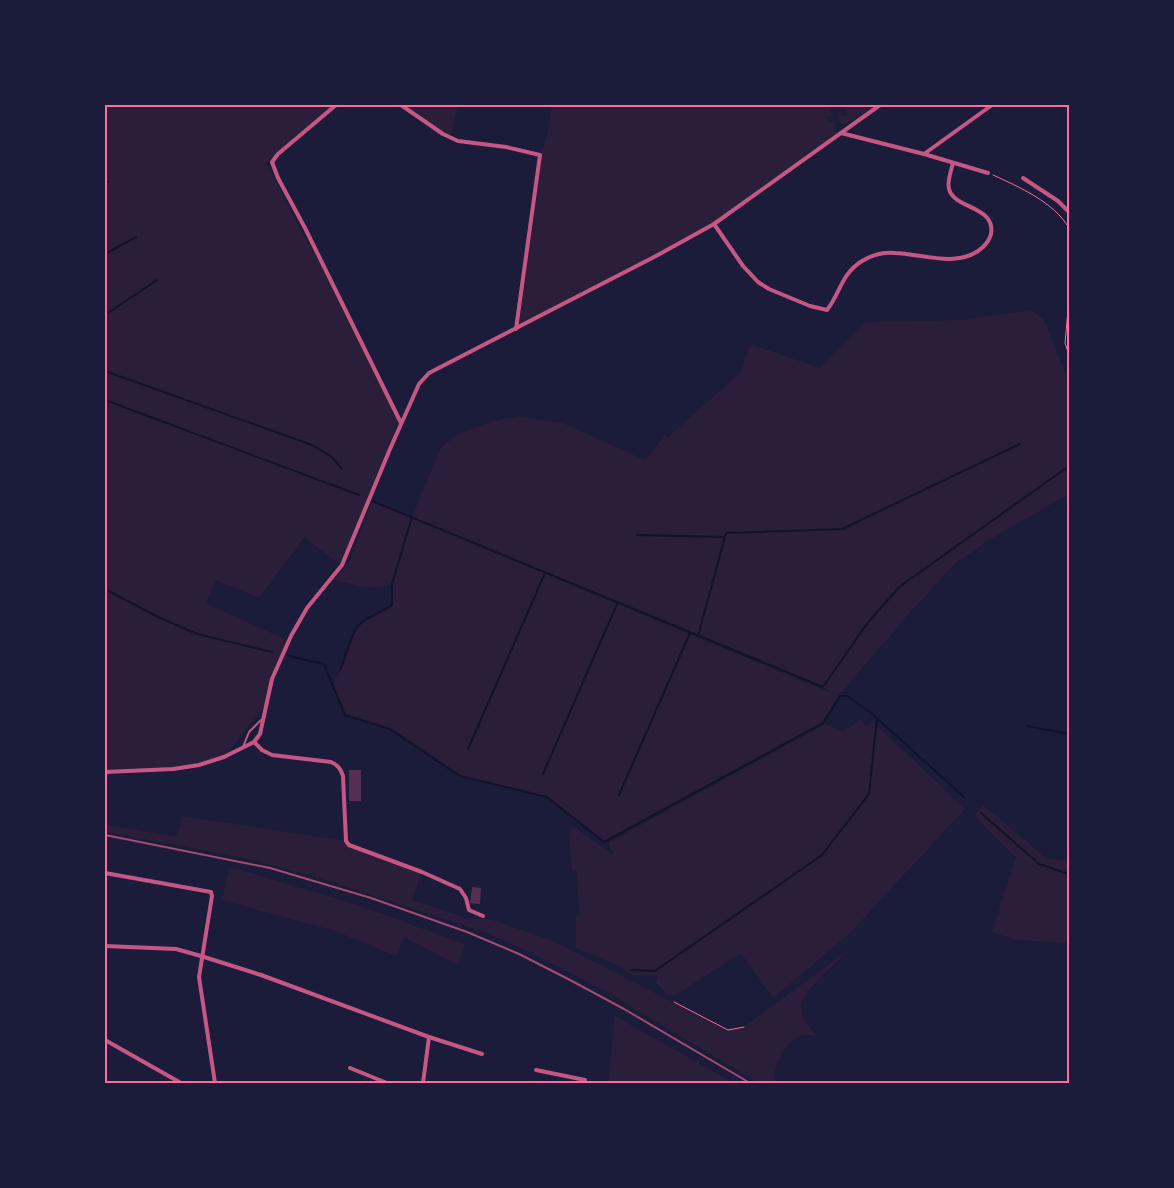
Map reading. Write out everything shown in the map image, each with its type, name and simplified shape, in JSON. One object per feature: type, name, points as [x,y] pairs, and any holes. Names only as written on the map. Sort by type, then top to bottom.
[{"type":"street","points":[[336,105],[278,154],[272,162],[278,178],[305,228],[401,423]]},
{"type":"street","points":[[400,105],[443,134],[458,141],[506,147],[540,155],[516,329]]},
{"type":"street","points":[[105,772],[186,767],[212,761],[254,742],[260,734],[272,679],[291,636],[306,608],[342,565],[401,423],[419,384],[429,373],[714,224],[880,105]]},
{"type":"street","points":[[924,154],[992,105]]},
{"type":"street","points":[[841,133],[924,154],[988,173]]},
{"type":"street","points":[[714,224],[749,274],[758,282],[769,289],[810,306],[827,310],[848,273],[862,261],[880,254],[894,253],[951,259],[964,258],[977,252],[986,244],[991,234],[990,225],[986,218],[979,210],[959,201],[949,190],[953,163]]},
{"type":"street","points":[[1023,178],[1058,201],[1069,212]]},
{"type":"street","points":[[254,742],[262,750],[272,755],[337,764],[343,776],[346,841],[349,846],[422,872],[460,889],[466,898],[469,910],[483,916]]},
{"type":"street","points":[[105,873],[211,892],[212,896],[199,977],[215,1083]]},
{"type":"street","points":[[105,946],[176,949],[201,956],[261,975],[429,1038],[482,1054]]},
{"type":"street","points":[[423,1083],[429,1038]]},
{"type":"street","points":[[105,1040],[181,1083]]},
{"type":"street","points":[[350,1068],[387,1083]]},
{"type":"street","points":[[536,1070],[585,1080]]},
{"type":"lane","points":[[243,748],[249,732],[263,718]]},
{"type":"path","points":[[988,173],[1030,192],[1064,220],[1069,228]]},
{"type":"path","points":[[1069,299],[1065,343],[1069,356]]},
{"type":"path","points":[[674,1002],[728,1030],[744,1027]]},
{"type":"shaded area","points":[[105,105],[333,105],[266,163],[330,280],[401,423],[342,565],[304,538],[259,598],[216,580],[206,603],[289,641],[272,679],[266,705],[224,757],[186,767],[105,772]]},
{"type":"shaded area","points":[[405,105],[458,105],[451,135],[444,132]]},
{"type":"shaded area","points":[[552,105],[829,105],[832,115],[827,116],[828,122],[834,121],[835,131],[841,133],[714,224],[516,329],[540,155],[546,138]]},
{"type":"shaded area","points":[[845,105],[875,105],[843,125],[839,123],[837,112],[841,113],[842,116],[847,115]]},
{"type":"shaded area","points":[[1032,310],[1044,320],[1069,382],[1069,494],[989,540],[955,564],[838,696],[840,696],[823,723],[604,842],[547,797],[460,776],[390,729],[345,715],[333,686],[357,627],[392,605],[392,585],[370,588],[334,580],[349,563],[372,501],[412,517],[441,447],[460,433],[493,421],[518,416],[563,423],[645,460],[665,435],[668,437],[741,372],[750,344],[820,368],[866,322],[961,320]],"holes":[[[551,575],[823,687],[834,694],[550,576]]]},
{"type":"shaded area","points":[[861,720],[866,726],[873,722],[965,809],[849,934],[773,998],[740,954],[674,996],[668,994],[656,984],[658,975],[630,975],[619,966],[576,948],[576,916],[580,915],[576,871],[572,869],[569,832],[573,826],[614,855],[608,843],[825,724],[843,731]]},
{"type":"shaded area","points":[[983,805],[1047,859],[1069,860],[1069,943],[1016,940],[992,932],[1016,857],[974,816]]},
{"type":"shaded area","points":[[182,816],[346,841],[349,845],[422,872],[412,900],[465,918],[490,919],[551,940],[728,1030],[744,1027],[850,949],[831,967],[804,998],[801,1008],[803,1017],[816,1035],[801,1036],[789,1043],[779,1060],[775,1073],[775,1083],[759,1083],[603,990],[536,955],[487,933],[313,876],[244,858],[105,832],[105,824],[177,837]]},
{"type":"shaded area","points":[[229,868],[355,904],[465,944],[458,965],[404,937],[396,956],[335,931],[222,900]]},
{"type":"shaded area","points":[[615,1016],[734,1083],[608,1083]]},
{"type":"building","points":[[349,770],[361,770],[361,801],[349,801]]},
{"type":"building","points":[[472,887],[481,888],[480,904],[470,903]]},
{"type":"waterway","points":[[105,254],[136,237]]},
{"type":"waterway","points":[[105,315],[157,280]]},
{"type":"waterway","points":[[105,371],[312,445],[332,457],[342,469]]},
{"type":"waterway","points":[[105,400],[359,495]]},
{"type":"waterway","points":[[698,636],[726,533],[842,529],[1020,444]]},
{"type":"waterway","points":[[372,501],[823,687],[866,625],[899,587],[1069,466]]},
{"type":"waterway","points":[[340,671],[358,626],[392,605],[392,584],[412,517]]},
{"type":"waterway","points":[[637,535],[724,537]]},
{"type":"waterway","points":[[468,749],[545,573]]},
{"type":"waterway","points":[[105,589],[158,617],[197,634],[272,652]]},
{"type":"waterway","points":[[543,774],[617,604]]},
{"type":"waterway","points":[[619,795],[690,633]]},
{"type":"waterway","points":[[289,656],[324,664],[345,715],[390,729],[460,776],[547,797],[604,842],[823,723],[840,696],[847,696],[871,713],[964,797]]},
{"type":"waterway","points":[[631,970],[655,971],[822,855],[869,794],[877,718]]},
{"type":"waterway","points":[[1027,726],[1069,734]]},
{"type":"waterway","points":[[981,813],[1039,864],[1069,874]]},
{"type":"railway","points":[[105,835],[270,868],[371,898],[467,932],[519,954],[570,980],[624,1009],[750,1083]]}]
